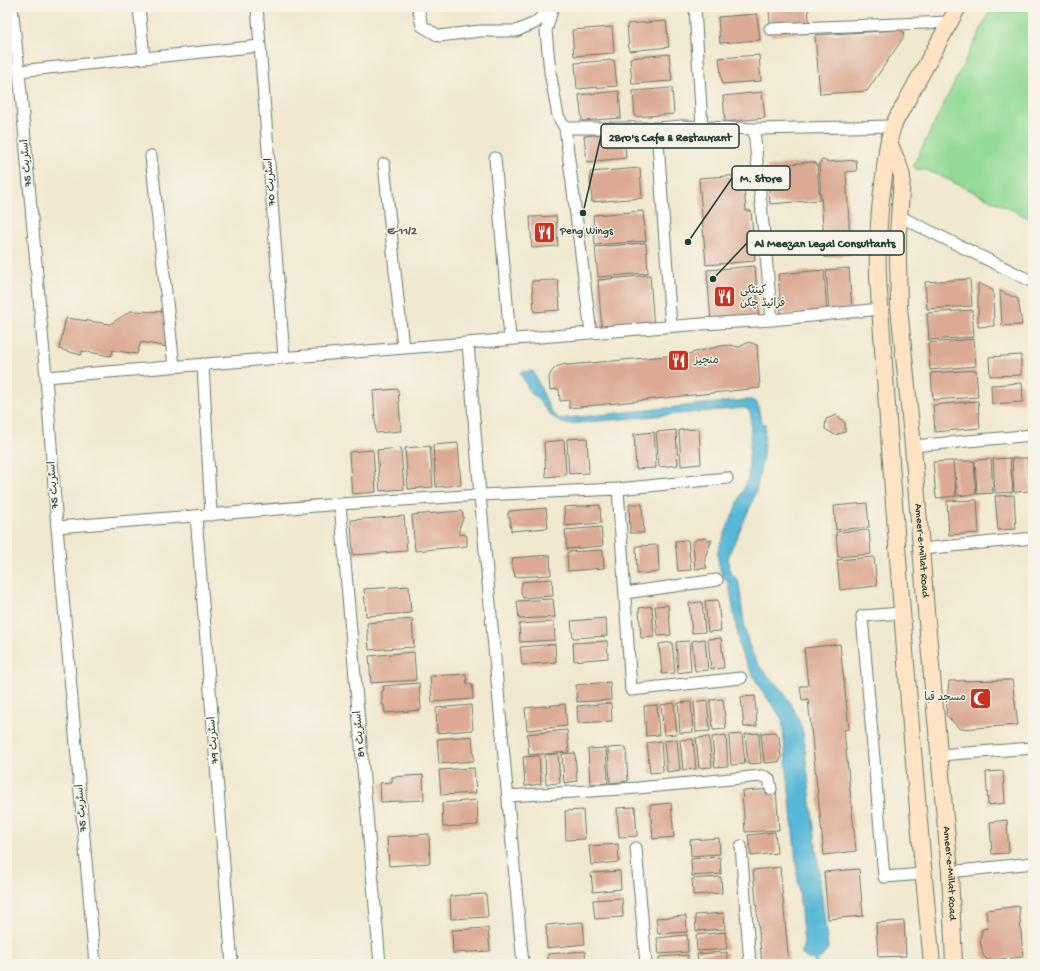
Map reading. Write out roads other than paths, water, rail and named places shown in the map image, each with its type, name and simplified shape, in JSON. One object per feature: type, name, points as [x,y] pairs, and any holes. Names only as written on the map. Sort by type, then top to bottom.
[{"type":"main road","points":[[932,964],[901,612],[878,278],[878,230],[882,190],[891,133],[901,111],[958,7]]},
{"type":"main road","name":"Ameer-e-Millat Road","points":[[891,133],[892,149],[901,170],[902,177],[898,260],[899,307],[913,446],[926,611],[950,872],[954,964]]},
{"type":"main road","points":[[880,309],[899,307]]},
{"type":"main road","points":[[901,612],[926,611]]},
{"type":"street","name":"اسٹریٹ 75","points":[[12,7],[46,376],[57,527],[95,964]]},
{"type":"street","points":[[139,7],[144,58]]},
{"type":"street","name":"اسٹریٹ 70","points":[[257,7],[284,357]]},
{"type":"street","points":[[418,7],[422,26],[439,36],[480,31],[516,31],[535,23],[553,7]]},
{"type":"street","points":[[553,7],[546,31],[550,72],[558,116],[565,128],[590,333]]},
{"type":"street","points":[[695,7],[702,127]]},
{"type":"street","points":[[770,30],[950,22]]},
{"type":"street","points":[[19,72],[260,46]]},
{"type":"street","points":[[565,128],[657,128],[682,126],[891,133]]},
{"type":"street","points":[[657,128],[671,326]]},
{"type":"street","points":[[754,129],[772,320]]},
{"type":"street","points":[[151,156],[174,366]]},
{"type":"street","points":[[495,158],[510,339]]},
{"type":"street","points":[[384,164],[403,348]]},
{"type":"street","points":[[900,216],[1033,282]]},
{"type":"street","points":[[46,376],[671,326],[772,320],[880,309]]},
{"type":"street","points":[[468,343],[480,495],[523,964]]},
{"type":"street","points":[[203,364],[211,515]]},
{"type":"street","points":[[913,446],[1033,435]]},
{"type":"street","points":[[57,527],[340,504],[480,495],[618,489],[728,478]]},
{"type":"street","points":[[618,489],[631,690],[741,678]]},
{"type":"street","name":"اسٹریٹ 81","points":[[340,504],[380,964]]},
{"type":"street","name":"اسٹریٹ 79","points":[[196,516],[232,964]]},
{"type":"street","points":[[922,549],[1033,538]]},
{"type":"street","points":[[625,593],[717,580]]},
{"type":"street","points":[[901,612],[862,616],[884,877],[923,874]]},
{"type":"street","points":[[939,755],[1033,748]]},
{"type":"street","points":[[508,796],[638,788],[762,776],[769,778],[771,789]]},
{"type":"street","points":[[741,846],[750,964]]},
{"type":"street","points":[[636,848],[646,964]]},
{"type":"street","points":[[950,872],[1033,862]]},
{"type":"water","points":[[533,371],[552,413],[559,419],[746,400],[752,400],[757,403],[762,423],[765,424],[763,455],[757,487],[752,503],[730,552],[728,566],[731,573],[739,582],[744,625],[753,655],[760,667],[790,702],[799,720],[803,733],[828,948],[821,958],[808,959],[803,956],[802,952],[804,943],[782,719],[759,686],[743,657],[740,649],[729,584],[722,574],[718,560],[718,550],[748,478],[751,424],[751,416],[749,411],[746,408],[743,408],[567,424],[562,423],[551,416],[536,397],[530,392],[520,372]]},
{"type":"waterway","points":[[815,955],[816,964]]},
{"type":"place","name":"2Bro's Cafe & Restaurant","points":[[583,213]]},
{"type":"place","name":"Peng Wings","points":[[544,232]]},
{"type":"place","name":"M. Store","points":[[688,242]]},
{"type":"place","name":"Al Meezan Legal Consultants","points":[[713,279]]},
{"type":"place","name":"کینٹکی فرائیڈ چکن","points":[[724,297]]},
{"type":"place","name":"منچیز","points":[[678,361]]},
{"type":"place","name":"مسجد قبا","points":[[981,698]]},
{"type":"district","name":"E-11/2","points":[[402,232]]}]
